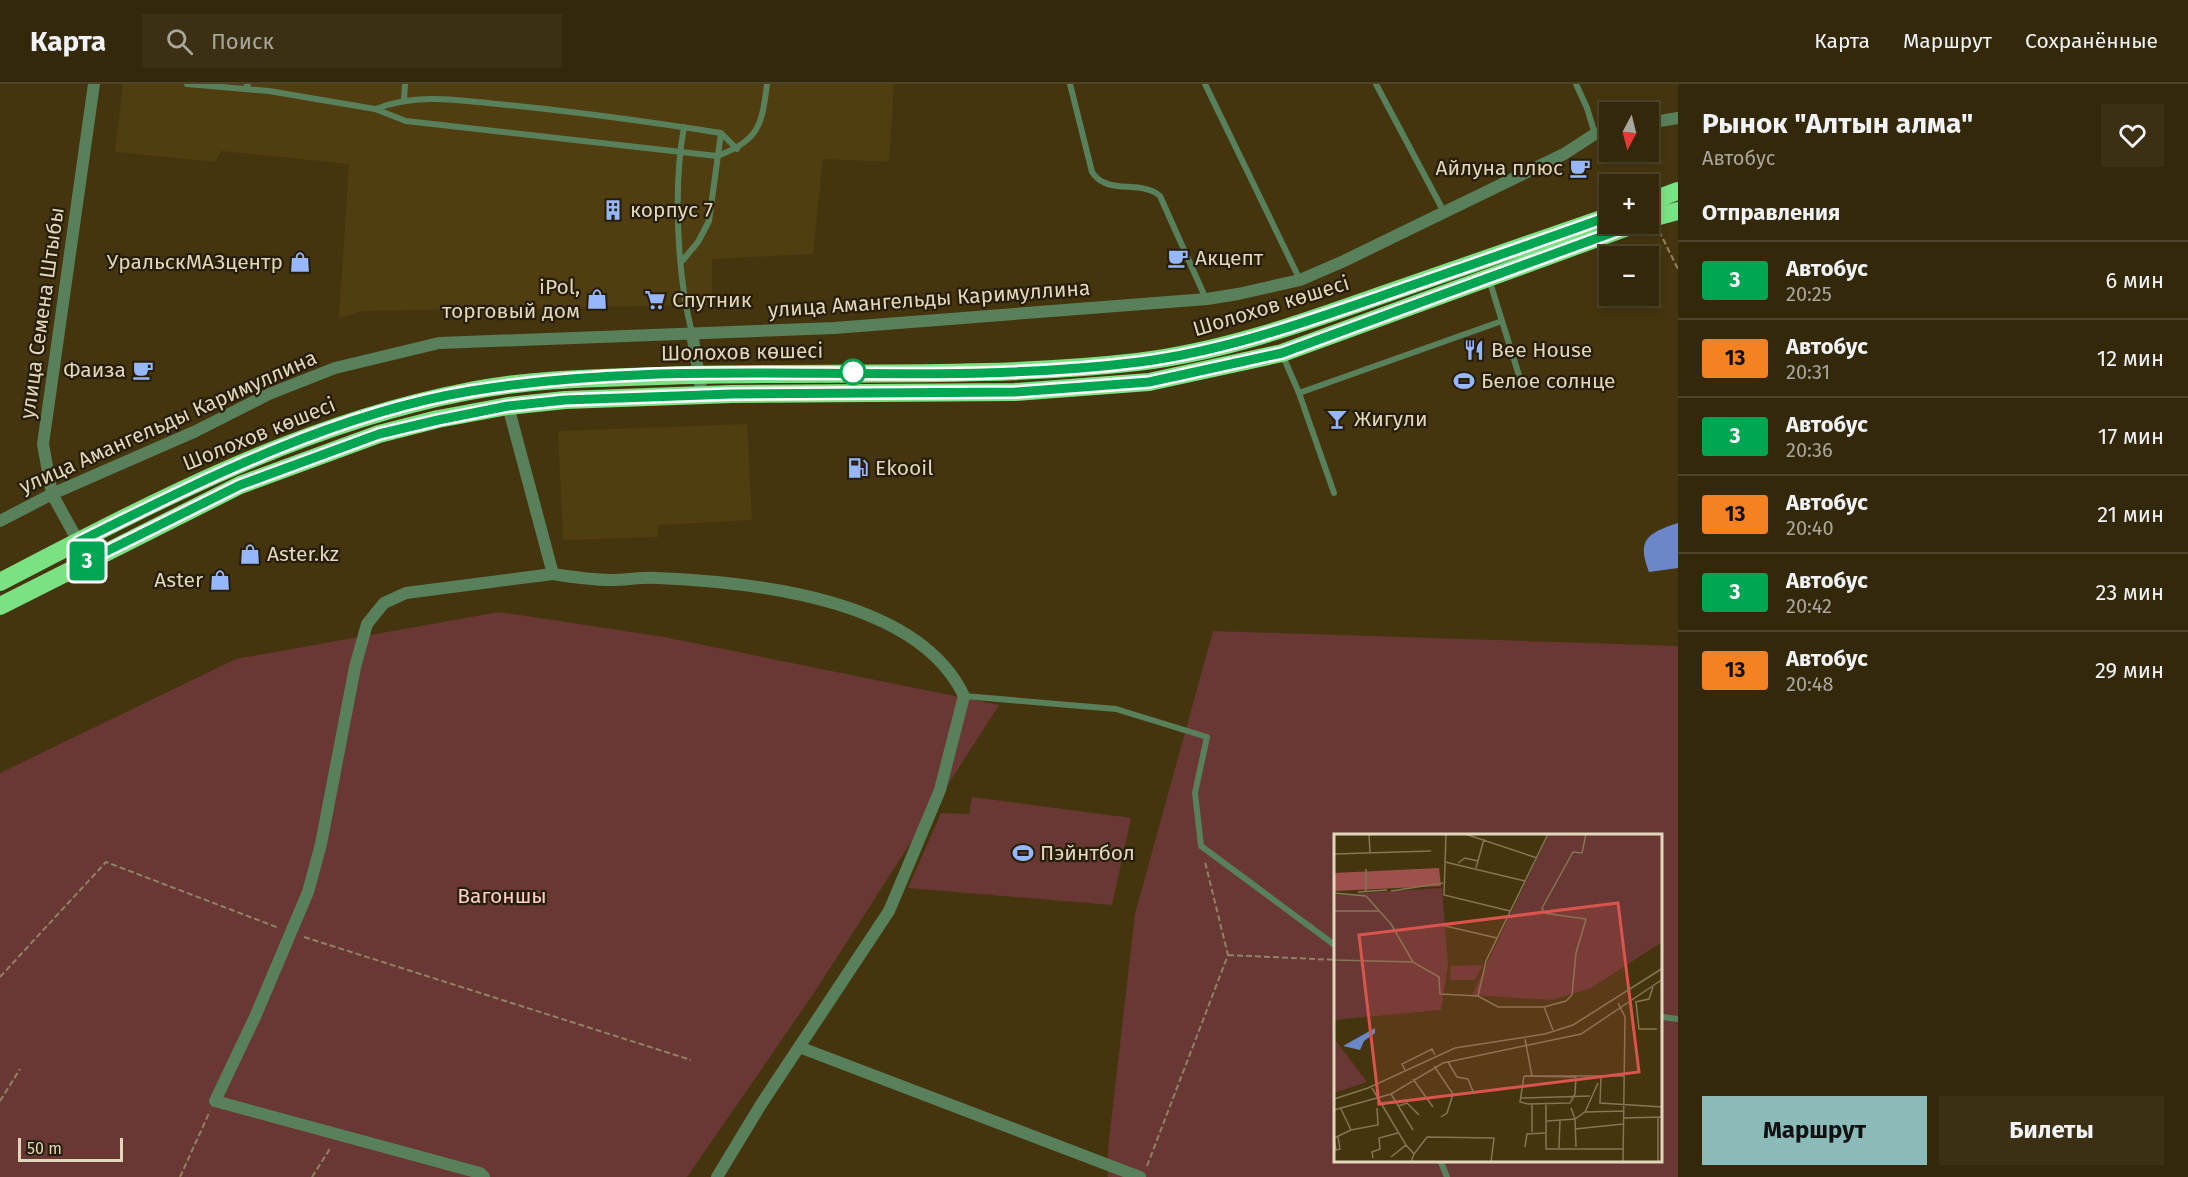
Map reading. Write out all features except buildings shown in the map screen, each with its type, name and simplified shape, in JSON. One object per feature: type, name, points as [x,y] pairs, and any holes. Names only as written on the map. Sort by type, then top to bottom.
[{"type":"highway","name":"Шолохов көшесі","points":[[1659,206],[1678,191]]},
{"type":"highway","name":"Шолохов көшесі","points":[[1659,214],[1678,211]]},
{"type":"highway","name":"Шолохов көшесі","points":[[0,582],[242,463],[355,420],[408,404],[469,391],[557,380],[1056,368],[1137,362],[1203,351],[1268,335],[1599,220]]},
{"type":"highway","name":"Шолохов көшесі","points":[[0,606],[240,485],[379,434],[508,406],[565,400],[702,395],[971,393],[1083,388],[1149,382],[1282,353],[1489,279],[1601,234]]},
{"type":"highway","points":[[78,542],[87,561]]},
{"type":"street","name":"улица Семена Штыбы","points":[[78,542],[52,494],[43,444],[94,84]]},
{"type":"street","points":[[1659,121],[1678,118]]},
{"type":"street","name":"улица Амангельды Каримуллина","points":[[0,521],[52,494],[196,431],[269,394],[335,368],[439,342],[834,328],[1207,299],[1300,280],[1564,154],[1599,133]]},
{"type":"street","points":[[692,333],[702,395]]},
{"type":"street","points":[[508,406],[553,574]]},
{"type":"street","points":[[484,1177],[480,1173],[215,1101],[292,933],[308,892],[321,844],[355,667],[367,624],[384,603],[406,592],[553,574],[611,580],[654,578],[741,583],[843,606],[892,624],[933,652],[960,686],[964,696],[940,790],[889,911],[717,1177]]},
{"type":"street","points":[[799,1047],[1144,1172]]},
{"type":"lane","points":[[188,84],[269,90],[375,109],[406,121],[717,156],[745,143],[763,119],[767,84]]},
{"type":"lane","points":[[404,100],[405,84]]},
{"type":"lane","points":[[1070,84],[1092,172],[1097,179],[1109,185],[1147,188],[1160,196],[1207,299]]},
{"type":"lane","points":[[1205,84],[1300,280]]},
{"type":"lane","points":[[1376,84],[1444,212]]},
{"type":"lane","points":[[1576,84],[1595,134]]},
{"type":"lane","points":[[375,109],[404,100],[427,98],[552,109],[721,133],[736,149]]},
{"type":"lane","points":[[684,127],[677,184],[685,305],[692,333]]},
{"type":"lane","points":[[682,261],[698,242],[709,221],[721,133]]},
{"type":"lane","points":[[1489,279],[1522,385]]},
{"type":"lane","points":[[1299,393],[1502,321]]},
{"type":"lane","points":[[1282,353],[1299,393],[1334,493]]},
{"type":"lane","points":[[964,696],[1116,709],[1207,737],[1195,793],[1201,846],[1334,945]]},
{"type":"lane","points":[[1663,1017],[1678,1019]]},
{"type":"lane","points":[[1440,1162],[1447,1177]]},
{"type":"path","points":[[1657,234],[1678,269]]},
{"type":"path","points":[[1144,1172],[1228,955],[1201,846]]},
{"type":"path","points":[[0,977],[106,862],[292,933],[691,1060]]},
{"type":"path","points":[[1228,955],[1334,960]]},
{"type":"path","points":[[0,1101],[20,1069]]},
{"type":"path","points":[[180,1177],[215,1101]]},
{"type":"path","points":[[312,1177],[339,1134]]},
{"type":"shaded area","points":[[123,84],[894,84],[889,162],[823,159],[813,254],[712,259],[712,305],[363,311],[339,318],[349,164],[221,151],[215,162],[115,152]]},
{"type":"shaded area","points":[[747,424],[752,520],[658,525],[658,537],[563,540],[558,431]]},
{"type":"green space","name":"Вагоншы","points":[[499,612],[664,637],[999,705],[816,990],[687,1177],[0,1177],[0,773],[236,659]]},
{"type":"green space","points":[[1213,631],[1678,646],[1678,1177],[1108,1177],[1108,1149],[1135,914]]},
{"type":"green space","name":"Пэйнтбол","points":[[972,797],[1131,818],[1112,905],[908,888],[941,813],[969,814]]},
{"type":"water","points":[[1678,523],[1678,568],[1649,572],[1644,552],[1647,539],[1659,530]]},
{"type":"bus line","name":"3","points":[[1599,220],[1268,335],[1203,351],[1137,362],[972,372],[721,374],[557,380],[469,391],[408,404],[355,420],[242,463],[78,542],[87,561],[240,485],[314,456],[379,434],[508,406],[640,396],[954,394],[1149,382],[1301,347],[1609,234]]},
{"type":"place","name":"Айлуна плюс","points":[[1580,168]]},
{"type":"place","name":"корпус 7","points":[[613,210]]},
{"type":"place","name":"Акцепт","points":[[1178,258]]},
{"type":"place","name":"УральскМАЗцентр","points":[[300,262]]},
{"type":"place","name":"iPol, торговый дом","points":[[597,299]]},
{"type":"place","name":"Спутник","points":[[655,300]]},
{"type":"place","name":"Bee House","points":[[1474,350]]},
{"type":"place","name":"Фаиза","points":[[143,370]]},
{"type":"place","name":"Белое солнце","points":[[1464,381]]},
{"type":"place","name":"Жигули","points":[[1337,419]]},
{"type":"place","name":"Ekooil","points":[[858,468]]},
{"type":"place","name":"Aster.kz","points":[[250,554]]},
{"type":"place","name":"Aster","points":[[220,580]]},
{"type":"place","name":"Пэйнтбол","points":[[1023,853]]}]
